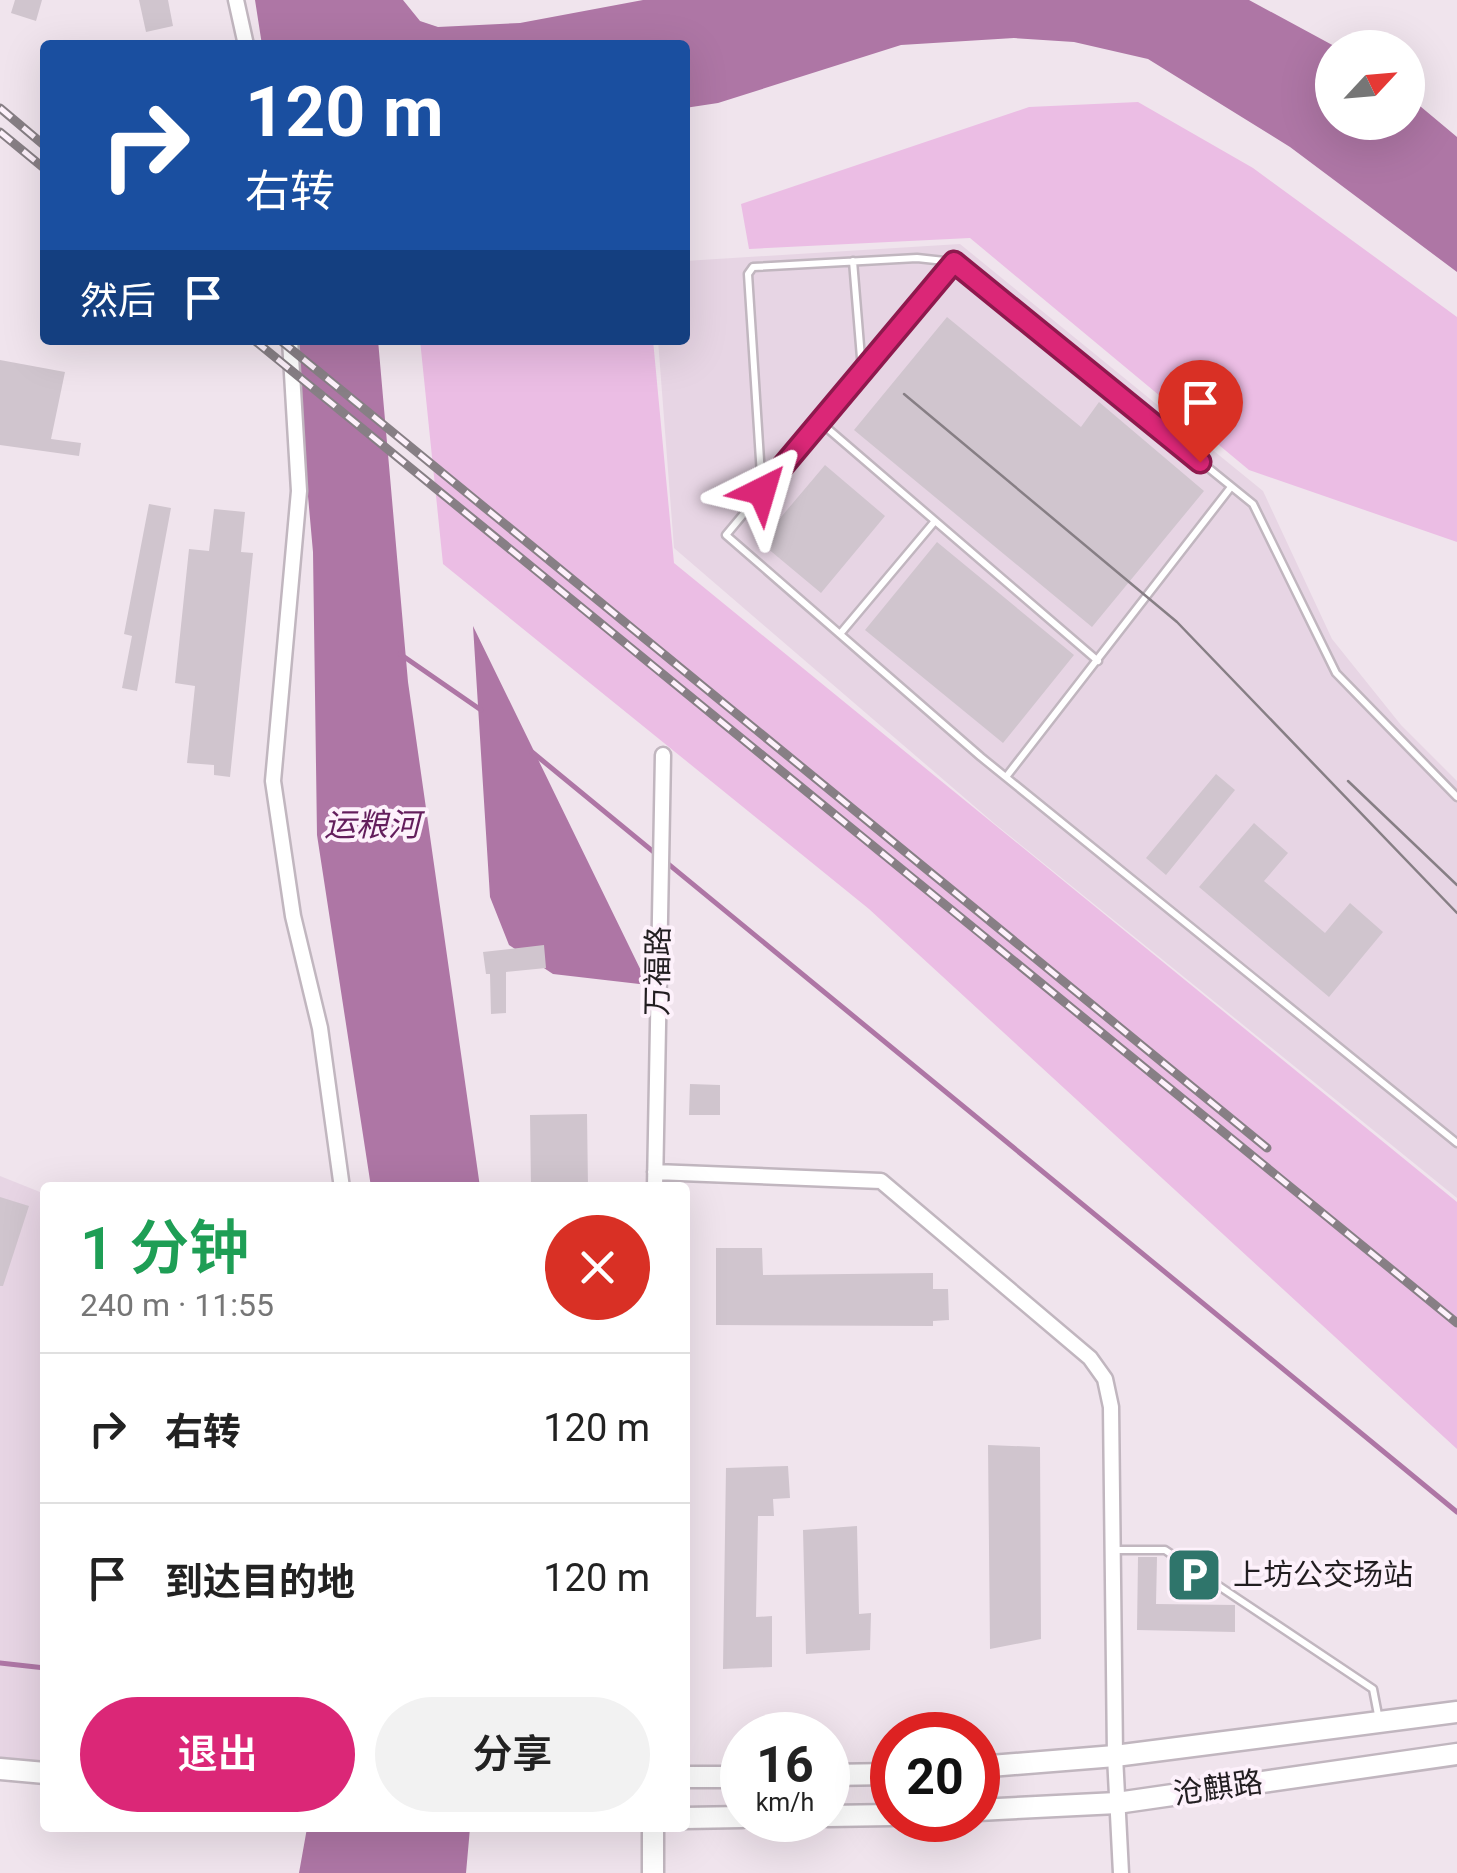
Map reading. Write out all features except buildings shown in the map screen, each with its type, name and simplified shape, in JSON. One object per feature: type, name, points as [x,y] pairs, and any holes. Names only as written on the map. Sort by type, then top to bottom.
[{"type":"main road","name":"沧麒路","points":[[1000,1766],[1115,1756],[1457,1712]]},
{"type":"main road","name":"沧麒路","points":[[1000,1809],[1117,1803],[1457,1754]]},
{"type":"main road","points":[[0,1769],[40,1773]]},
{"type":"main road","points":[[690,1778],[720,1777]]},
{"type":"main road","points":[[690,1818],[720,1817]]},
{"type":"main road","points":[[653,1832],[654,1873]]},
{"type":"street","points":[[236,0],[245,40]]},
{"type":"street","points":[[290,345],[298,490],[273,781],[293,916],[320,1028],[341,1182]]},
{"type":"street","name":"万福路","points":[[655,1180],[663,755]]},
{"type":"street","points":[[655,1180],[881,1181],[1090,1358],[1105,1379],[1112,1407],[1115,1756],[1121,1873]]},
{"type":"lane","points":[[762,491],[748,274],[753,267],[916,258],[954,262],[1252,504],[1336,673],[1457,797]]},
{"type":"lane","points":[[854,262],[862,371]]},
{"type":"lane","points":[[954,262],[726,535],[1006,777],[1457,1142]]},
{"type":"lane","points":[[820,422],[1098,661]]},
{"type":"lane","points":[[1006,777],[1231,487]]},
{"type":"lane","points":[[840,634],[935,521]]},
{"type":"lane","points":[[1113,1550],[1165,1550],[1373,1689],[1379,1722]]},
{"type":"shaded area","points":[[1138,102],[1253,168],[1457,317],[1457,542],[1249,470],[970,238],[749,249],[741,204],[1029,107]]},
{"type":"shaded area","points":[[960,244],[1263,491],[1332,639],[1401,725],[1457,781],[1457,1198],[995,824],[674,548],[658,345],[690,345],[690,261]]},
{"type":"shaded area","points":[[421,345],[653,345],[674,563],[1457,1202],[1457,1449],[869,909],[443,564]]},
{"type":"shaded area","points":[[0,1176],[40,1192],[40,1773],[0,1769]]},
{"type":"water","points":[[255,0],[403,0],[420,21],[438,27],[520,23],[643,0],[1249,0],[1315,36],[1315,140],[1425,140],[1425,110],[1457,137],[1457,272],[1290,147],[1148,59],[1074,42],[1014,38],[901,45],[718,103],[690,107],[690,40],[261,40]]},
{"type":"water","name":"运粮河","points":[[294,345],[378,345],[408,682],[479,1182],[370,1182],[317,835],[313,552]]},
{"type":"water","points":[[473,626],[648,985],[553,974],[509,945],[490,897]]},
{"type":"water","points":[[306,1832],[470,1832],[466,1873],[299,1873]]},
{"type":"waterway","points":[[400,654],[481,710]]},
{"type":"waterway","points":[[532,752],[1457,1512]]},
{"type":"waterway","points":[[0,1663],[40,1667]]},
{"type":"tram line","points":[[904,394],[1177,622],[1457,913]]},
{"type":"tram line","points":[[1348,781],[1457,885]]},
{"type":"railway","points":[[0,108],[40,142]]},
{"type":"railway","points":[[0,132],[40,165]]},
{"type":"railway","points":[[260,345],[1457,1323]]},
{"type":"railway","points":[[286,345],[1267,1148]]},
{"type":"place","name":"上坊公交场站","points":[[1194,1575]]},
{"type":"route","points":[[762,491],[954,262],[1200,462]]}]
